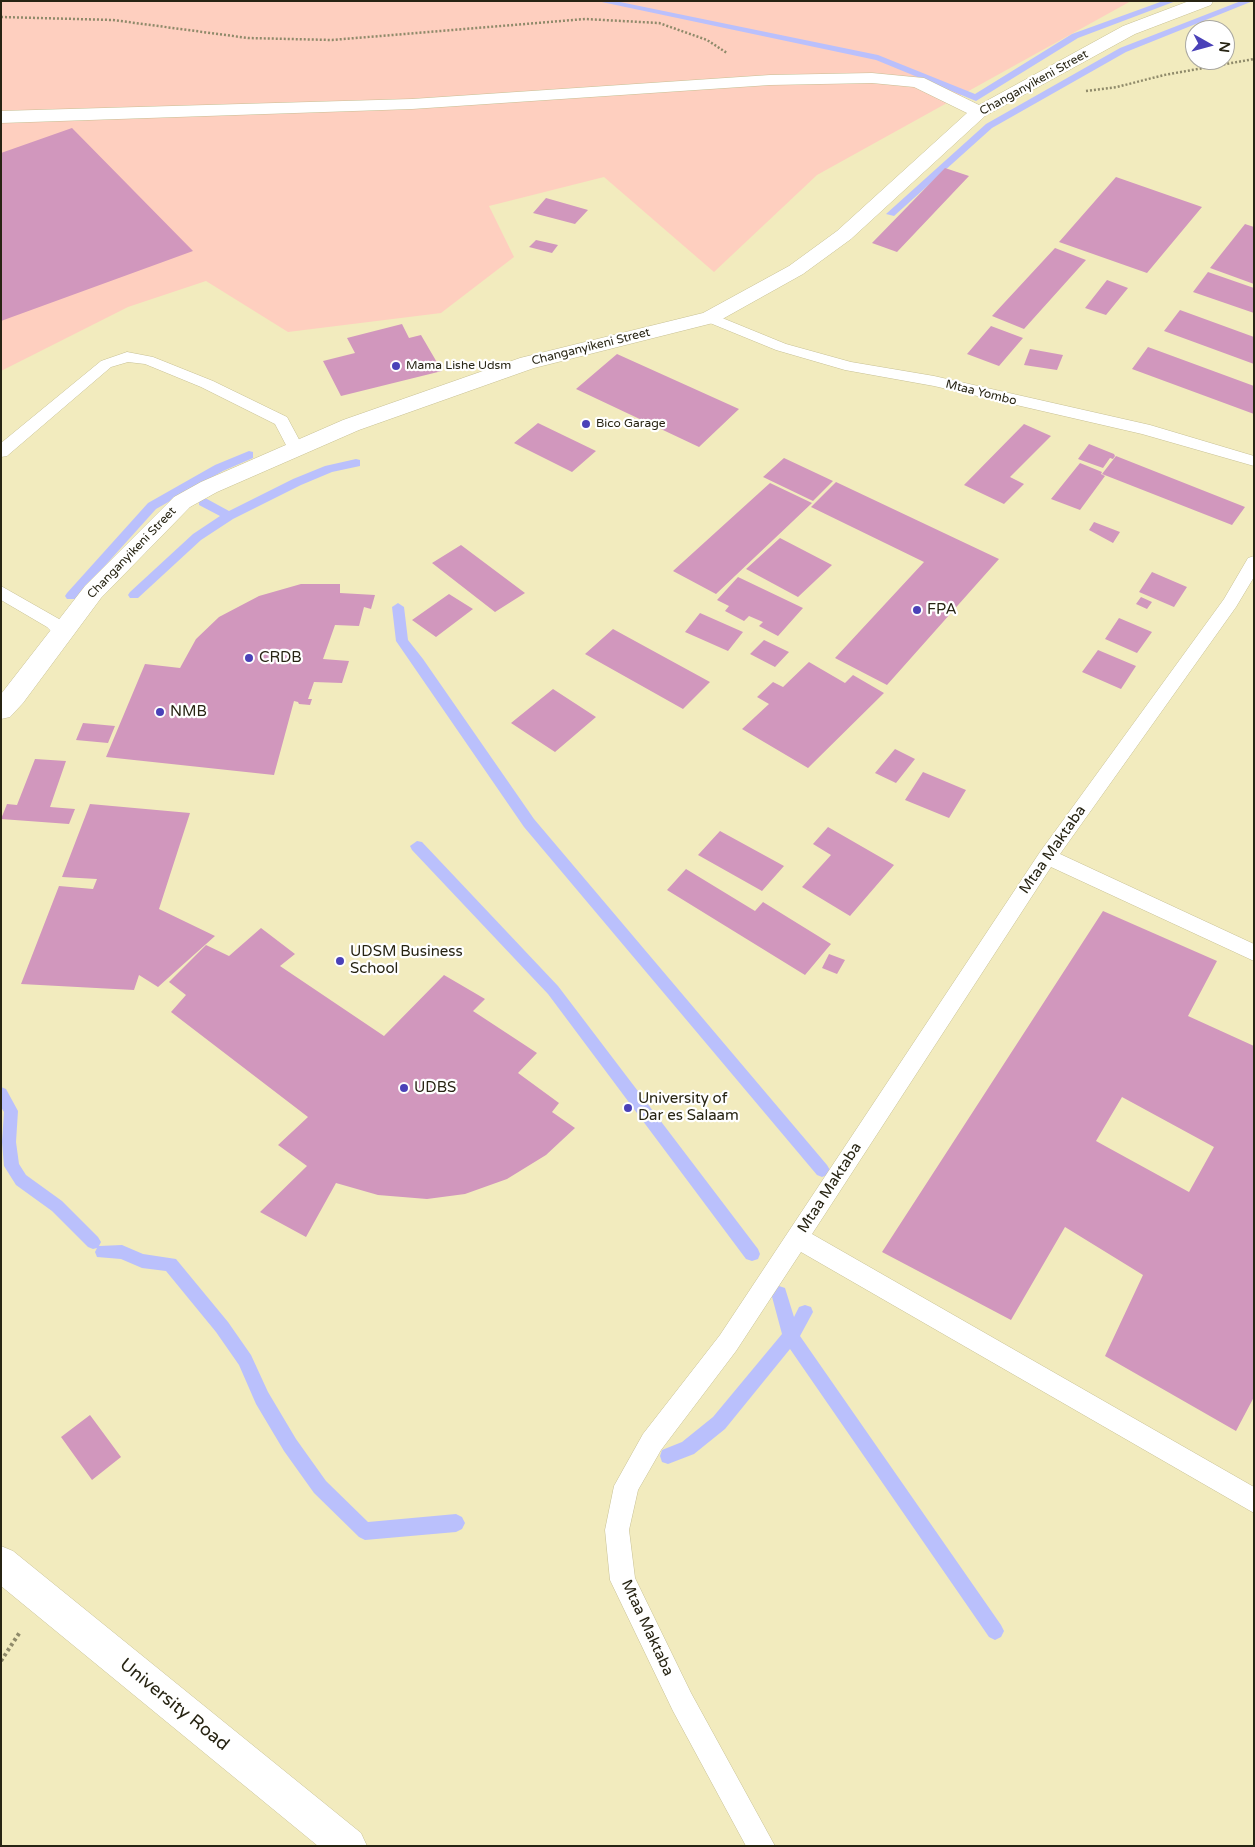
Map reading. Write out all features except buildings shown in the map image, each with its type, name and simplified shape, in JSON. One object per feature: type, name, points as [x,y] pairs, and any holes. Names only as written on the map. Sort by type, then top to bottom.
[{"type":"street","name":"Changanyikeni Street","points":[[1,710],[14,697],[99,586],[182,502],[209,487],[351,425],[527,363],[710,318],[796,270],[844,235],[979,112],[1129,30],[1204,1]]},
{"type":"street","points":[[1,117],[403,104],[770,80],[872,78],[918,82],[979,112]]},
{"type":"street","name":"University Road","points":[[1,1563],[348,1846]]},
{"type":"lane","name":"Mtaa Yombo","points":[[710,318],[781,348],[850,367],[934,381],[979,393],[1144,429],[1254,461]]},
{"type":"lane","points":[[1,452],[106,364],[128,357],[148,360],[207,384],[281,421],[294,445],[293,451]]},
{"type":"lane","name":"Mtaa Maktaba","points":[[761,1846],[682,1702],[623,1580],[617,1530],[626,1486],[652,1442],[728,1343],[1047,857],[1230,603],[1254,562]]},
{"type":"lane","points":[[1,592],[53,623],[62,632]]},
{"type":"lane","points":[[1047,857],[1254,953]]},
{"type":"lane","points":[[798,1238],[1254,1501]]},
{"type":"path","points":[[1,17],[113,20],[248,38],[332,40],[566,20],[660,23],[707,40],[770,80]]},
{"type":"path","points":[[1086,90],[1117,87],[1164,75],[1254,59]]},
{"type":"shaded area","points":[[1,1],[1131,1],[817,175],[714,272],[604,177],[489,206],[514,257],[441,313],[288,332],[206,281],[128,307],[1,371]]},
{"type":"waterway","points":[[601,1],[878,58],[976,98],[1075,36],[1172,1]]},
{"type":"waterway","points":[[891,214],[989,126],[1123,50],[1249,1]]},
{"type":"waterway","points":[[71,596],[152,506],[219,468],[249,455]]},
{"type":"waterway","points":[[229,516],[297,482],[329,469],[356,463]]},
{"type":"waterway","points":[[203,502],[229,516]]},
{"type":"waterway","points":[[134,595],[197,537],[229,516]]},
{"type":"waterway","points":[[398,607],[402,641],[419,662],[529,823],[822,1170]]},
{"type":"waterway","points":[[417,846],[553,990],[752,1254]]},
{"type":"waterway","points":[[1,1093],[11,1111],[9,1142],[12,1166],[21,1180],[57,1206],[93,1242]]},
{"type":"waterway","points":[[103,1252],[122,1252],[142,1261],[170,1264],[222,1327],[245,1360],[262,1398],[290,1445],[320,1487],[365,1531],[456,1523]]},
{"type":"waterway","points":[[779,1293],[791,1336]]},
{"type":"waterway","points":[[791,1336],[805,1312]]},
{"type":"waterway","points":[[668,1456],[688,1448],[719,1423],[791,1336]]},
{"type":"waterway","points":[[791,1336],[995,1631]]},
{"type":"place","name":"Mama Lishe Udsm","points":[[396,366]]},
{"type":"place","name":"Bico Garage","points":[[586,424]]},
{"type":"place","name":"FPA","points":[[917,610]]},
{"type":"place","name":"CRDB","points":[[249,658]]},
{"type":"place","name":"NMB","points":[[160,712]]},
{"type":"place","name":"UDSM Business School","points":[[340,961]]},
{"type":"place","name":"UDBS","points":[[404,1088]]},
{"type":"place","name":"University of Dar es Salaam","points":[[628,1108]]}]
